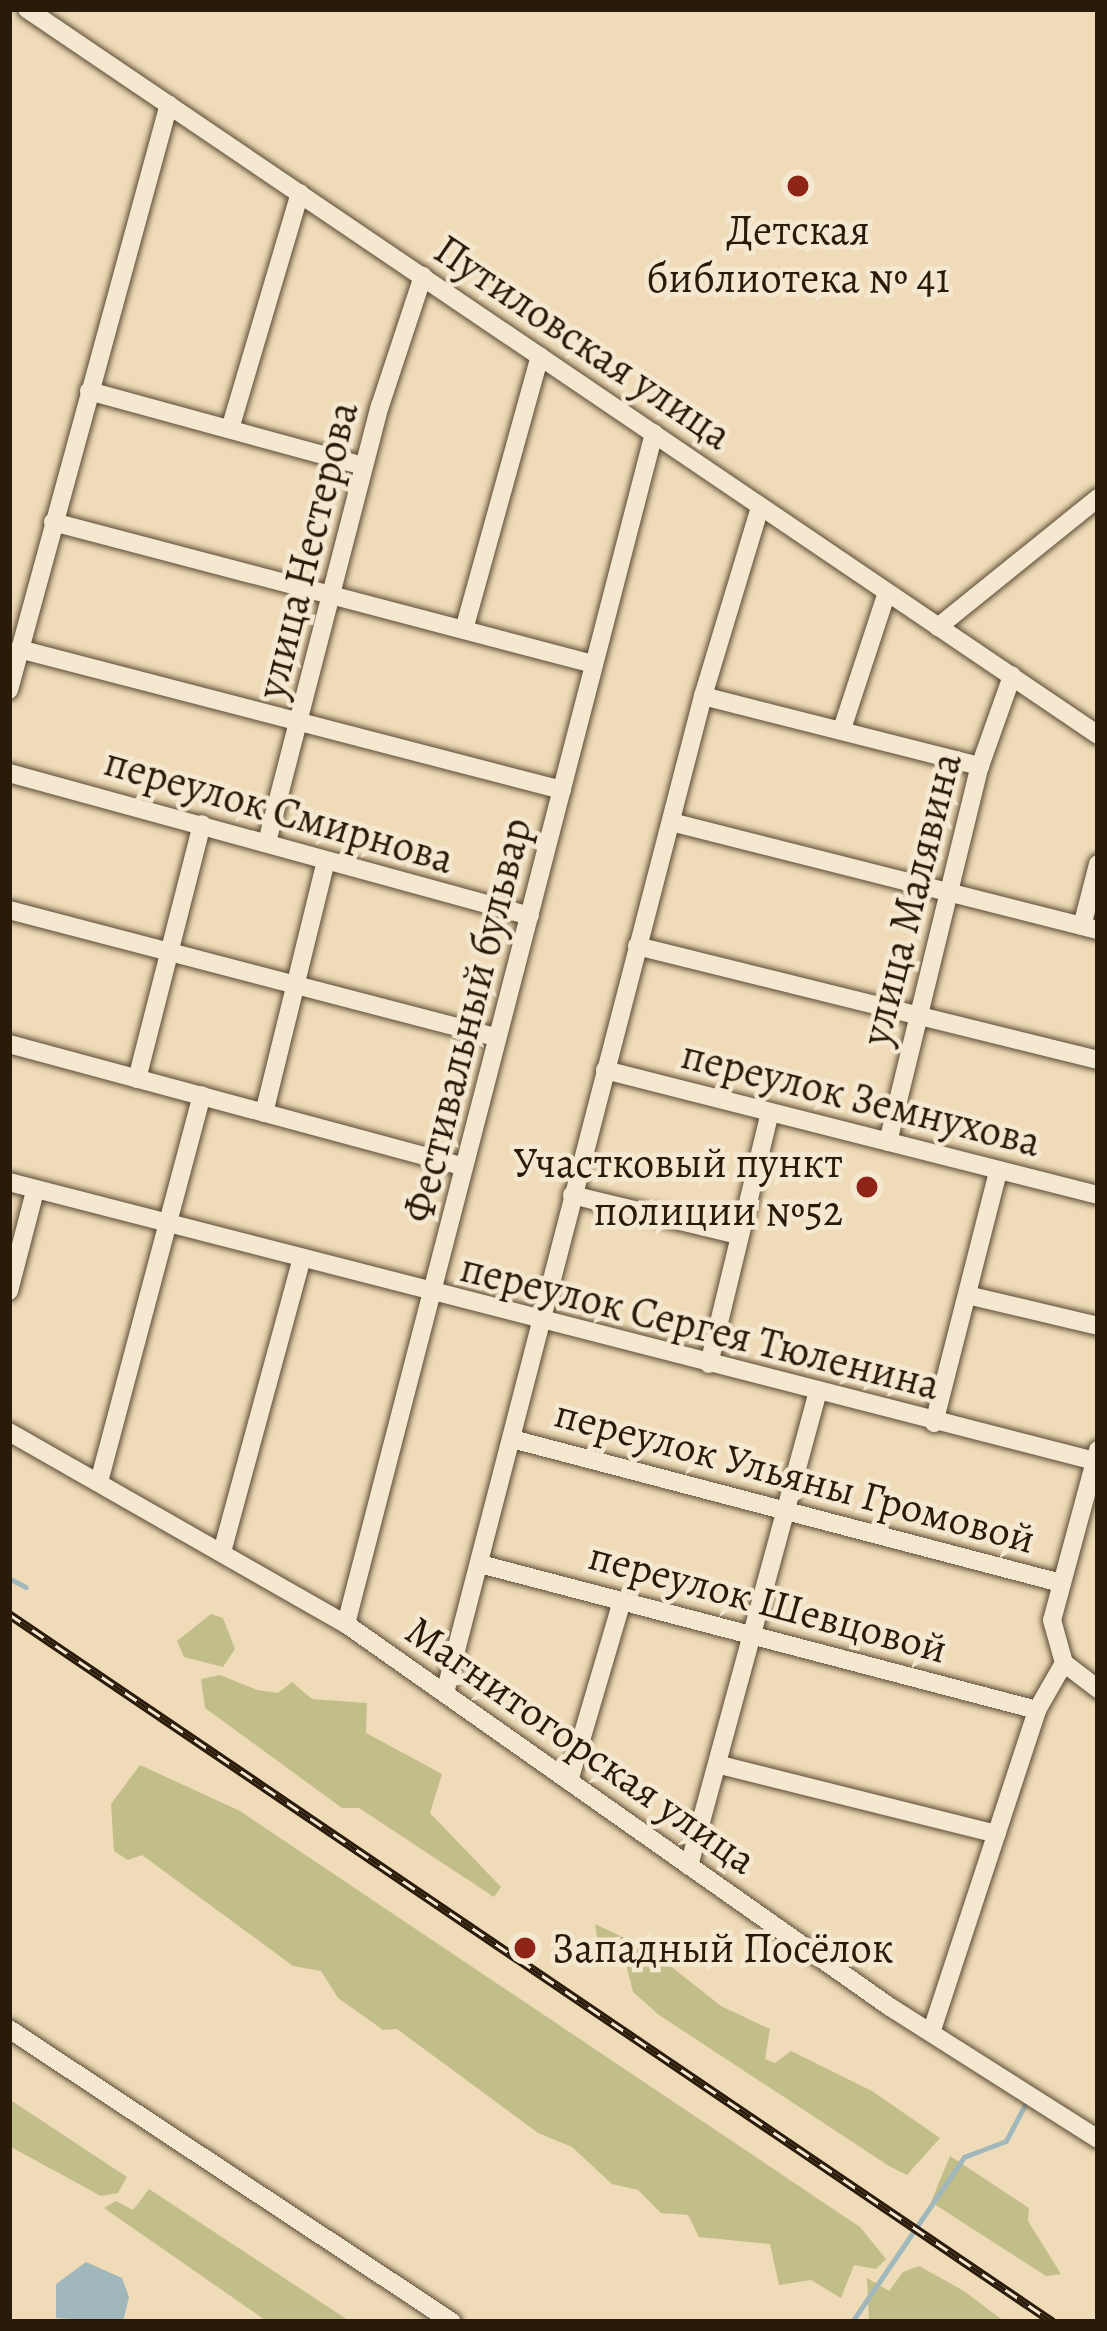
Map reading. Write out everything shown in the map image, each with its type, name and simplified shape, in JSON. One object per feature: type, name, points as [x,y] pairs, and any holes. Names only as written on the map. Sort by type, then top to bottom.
[{"type":"street","name":"Путиловская улица","points":[[28,9],[1098,735]]},
{"type":"street","points":[[9,690],[170,104]]},
{"type":"street","points":[[230,429],[300,193]]},
{"type":"street","name":"улица Нестерова","points":[[266,842],[303,718],[363,466],[422,276]]},
{"type":"street","points":[[465,626],[541,356]]},
{"type":"street","points":[[89,391],[363,466]]},
{"type":"street","name":"Фестивальный бульвар","points":[[346,1624],[654,433]]},
{"type":"street","points":[[938,627],[1098,499]]},
{"type":"street","points":[[445,1694],[637,946],[760,507]]},
{"type":"street","points":[[53,522],[465,626],[593,664]]},
{"type":"street","points":[[842,729],[887,592]]},
{"type":"street","points":[[19,649],[303,718],[562,790]]},
{"type":"street","name":"улица Малявина","points":[[888,1142],[980,766],[1012,676]]},
{"type":"street","points":[[704,696],[980,766]]},
{"type":"street","name":"переулок Смирнова","points":[[9,773],[266,842],[325,865],[530,916]]},
{"type":"street","points":[[671,822],[1090,928],[1098,864]]},
{"type":"street","points":[[137,1078],[202,824]]},
{"type":"street","points":[[264,1113],[325,865]]},
{"type":"street","points":[[9,910],[495,1037]]},
{"type":"street","points":[[637,946],[1098,1060]]},
{"type":"street","points":[[9,1044],[462,1166]]},
{"type":"street","name":"переулок Земнухова","points":[[605,1070],[1098,1196]]},
{"type":"street","points":[[100,1478],[202,1095]]},
{"type":"street","points":[[709,1364],[770,1112]]},
{"type":"street","points":[[934,1423],[998,1171]]},
{"type":"street","name":"переулок Сергея Тюленина","points":[[9,1182],[818,1395],[1097,1456]]},
{"type":"street","points":[[9,1292],[35,1191]]},
{"type":"street","points":[[572,1195],[739,1234]]},
{"type":"street","points":[[222,1552],[302,1258]]},
{"type":"street","points":[[967,1294],[1098,1326]]},
{"type":"street","points":[[689,1866],[818,1395]]},
{"type":"street","name":"Магнитогорская улица","points":[[9,1432],[100,1478],[346,1624],[890,2007],[933,2027],[1098,2139]]},
{"type":"street","name":"переулок Ульяны Громовой","points":[[512,1439],[1061,1583]]},
{"type":"street","points":[[933,2027],[1037,1710],[1060,1655],[1061,1583],[1097,1456]]},
{"type":"street","name":"переулок Шевцовой","points":[[480,1564],[1037,1710]]},
{"type":"street","points":[[569,1781],[622,1601]]},
{"type":"street","points":[[1060,1655],[1098,1689]]},
{"type":"street","points":[[720,1766],[997,1834]]},
{"type":"street","points":[[9,2030],[452,2322]]},
{"type":"shaded area","points":[[211,1614],[223,1618],[235,1649],[223,1667],[184,1657],[177,1641]]},
{"type":"shaded area","points":[[220,1675],[257,1690],[278,1693],[292,1682],[312,1699],[367,1703],[366,1733],[442,1774],[430,1813],[501,1887],[494,1897],[359,1808],[342,1808],[205,1708],[201,1679]]},
{"type":"shaded area","points":[[140,1765],[240,1811],[860,2227],[886,2259],[876,2269],[854,2265],[841,2298],[811,2280],[779,2285],[770,2244],[699,2237],[688,2215],[661,2213],[638,2190],[612,2184],[572,2147],[538,2133],[397,2029],[383,2030],[338,1998],[321,1971],[293,1966],[142,1855],[128,1860],[114,1851],[111,1804]]},
{"type":"shaded area","points":[[595,1924],[650,1950],[721,2006],[770,2029],[765,2059],[775,2063],[791,2051],[872,2091],[940,2138],[907,2175],[889,2166],[659,2015],[633,1992],[625,1960],[598,1943]]},
{"type":"shaded area","points":[[9,2099],[127,2177],[118,2193],[101,2196],[9,2146]]},
{"type":"shaded area","points":[[950,2156],[1029,2208],[1028,2221],[1061,2274],[1046,2276],[931,2202]]},
{"type":"shaded area","points":[[149,2189],[351,2322],[268,2322],[104,2208],[116,2201],[133,2210]]},
{"type":"shaded area","points":[[919,2266],[964,2291],[1005,2322],[869,2322],[867,2278],[889,2291],[903,2272]]},
{"type":"water","points":[[86,2262],[122,2278],[129,2297],[123,2322],[56,2318],[56,2284]]},
{"type":"waterway","points":[[9,1578],[26,1587]]},
{"type":"waterway","points":[[852,2322],[964,2157],[1006,2141],[1027,2101]]},
{"type":"railway","points":[[9,1614],[1053,2322]]},
{"type":"place","name":"Детская библиотека № 41","points":[[798,186]]},
{"type":"place","name":"Участковый пункт полиции №52","points":[[867,1187]]},
{"type":"place","name":"Западный Посёлок","points":[[525,1948]]}]
